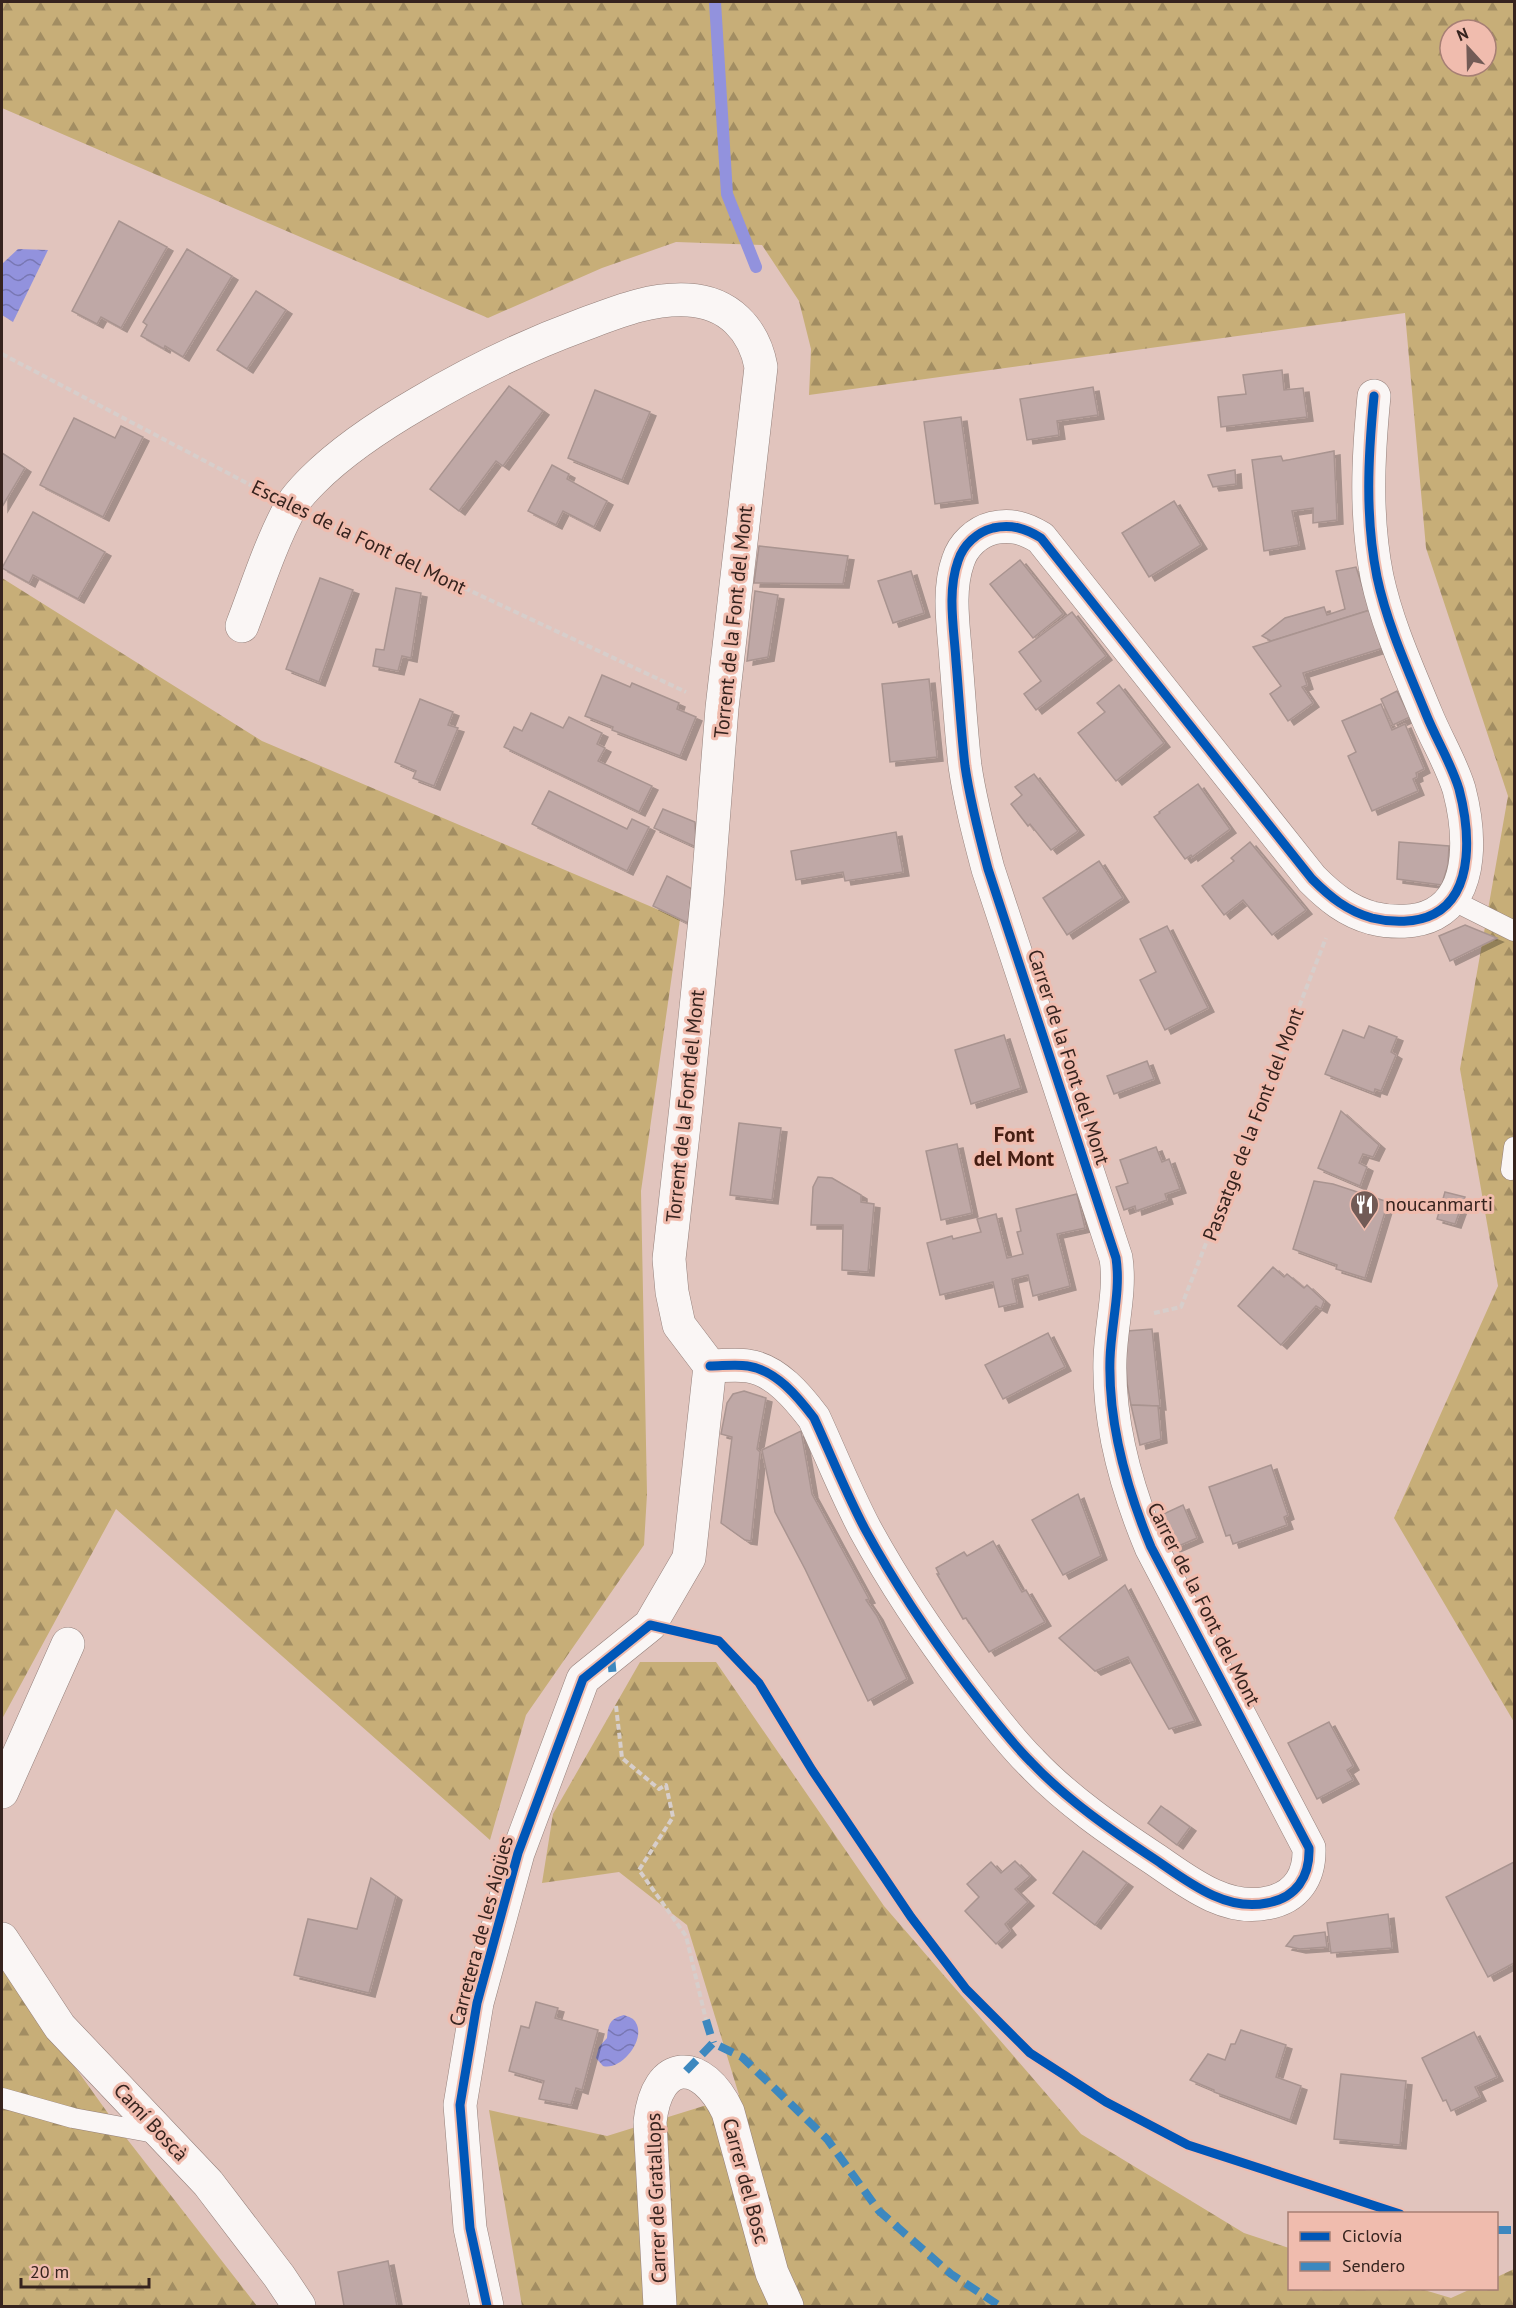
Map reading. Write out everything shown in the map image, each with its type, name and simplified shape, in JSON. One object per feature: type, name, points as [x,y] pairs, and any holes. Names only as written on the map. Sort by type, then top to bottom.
[{"type":"street","name":"Torrent de la Font del Mont","points":[[242,626],[290,506],[313,480],[350,447],[404,412],[497,360],[541,340],[630,307],[663,301],[688,300],[705,303],[736,319],[749,333],[758,349],[761,367],[722,708],[707,899],[669,1259],[672,1292],[679,1325],[710,1366]]},
{"type":"street","points":[[1374,396],[1368,473],[1372,548],[1386,611],[1426,714],[1458,787],[1463,812],[1466,860],[1458,889],[1452,900]]},
{"type":"street","name":"Carrer de la Font del Mont","points":[[710,1366],[748,1366],[764,1371],[778,1380],[804,1404],[814,1418],[865,1528],[903,1594],[953,1666],[1031,1763],[1077,1804],[1125,1840],[1199,1889],[1246,1904],[1260,1905],[1275,1902],[1290,1895],[1300,1885],[1306,1873],[1310,1861],[1309,1848],[1151,1547],[1134,1506],[1121,1463],[1113,1411],[1110,1359],[1118,1281],[1116,1258],[988,869],[974,815],[965,766],[951,601],[954,573],[958,559],[966,546],[988,529],[1002,526],[1016,526],[1029,530],[1041,538],[1312,879],[1340,904],[1374,918],[1393,921],[1415,920],[1429,916],[1442,910],[1452,900]]},
{"type":"street","name":"Carretera de les Aigües","points":[[487,2307],[470,2228],[460,2104],[477,2002],[518,1853],[583,1679],[650,1625],[689,1558],[710,1366]]},
{"type":"street","points":[[2,1792],[68,1644]]},
{"type":"street","name":"Camí Boscà","points":[[2,1939],[60,2027],[208,2183],[279,2276],[299,2307]]},
{"type":"street","name":"Carrer de Gratallops","points":[[660,2307],[650,2122],[656,2092],[674,2074],[686,2071]]},
{"type":"street","name":"Carrer del Bosc","points":[[686,2071],[710,2083],[728,2112],[772,2273],[787,2307]]},
{"type":"lane","points":[[1452,900],[1515,931]]},
{"type":"lane","points":[[1511,1170],[1515,1147]]},
{"type":"lane","points":[[2,2098],[73,2118],[164,2135]]},
{"type":"path","points":[[616,1701],[622,1758],[659,1789],[666,1785],[673,1817],[639,1870],[686,1936],[706,2020]]},
{"type":"green space","points":[[2,2],[1514,2],[1514,1722],[1394,1518],[1498,1286],[1460,1069],[1508,796],[1426,548],[1405,313],[809,395],[811,349],[799,301],[762,245],[676,242],[602,268],[488,318],[2,108]]},
{"type":"green space","points":[[2,578],[262,741],[680,919],[641,1191],[647,1494],[644,1545],[526,1715],[490,1840],[116,1509],[2,1719]]},
{"type":"green space","points":[[640,1662],[716,1662],[884,1906],[1081,2134],[1244,2233],[1288,2248],[1288,2290],[1424,2290],[1451,2298],[1469,2290],[1498,2290],[1498,2277],[1514,2269],[1514,2306],[522,2306],[489,2110],[607,2136],[739,2095],[687,1925],[619,1872],[542,1883],[553,1814]]},
{"type":"green space","points":[[2,1965],[120,2130],[257,2306],[2,2306]]},
{"type":"water","points":[[18,249],[48,250],[13,322],[2,315],[2,264]]},
{"type":"water","points":[[624,2015],[636,2023],[638,2038],[624,2059],[617,2064],[603,2066],[596,2058],[599,2047],[607,2038],[611,2023]]},
{"type":"building","points":[[119,221],[167,247],[121,328],[101,317],[97,324],[72,311]]},
{"type":"building","points":[[187,249],[232,276],[183,357],[141,336],[147,325],[143,322]]},
{"type":"building","points":[[256,291],[286,310],[247,369],[217,350]]},
{"type":"building","points":[[1282,370],[1284,390],[1303,388],[1307,417],[1221,427],[1218,397],[1246,394],[1243,375]]},
{"type":"building","points":[[509,386],[543,411],[503,466],[496,461],[459,511],[430,489]]},
{"type":"building","points":[[1093,387],[1098,415],[1057,421],[1059,435],[1027,440],[1020,399]]},
{"type":"building","points":[[595,390],[650,412],[622,480],[568,458]]},
{"type":"building","points":[[961,417],[972,499],[935,504],[924,422]]},
{"type":"building","points":[[74,418],[115,438],[121,426],[143,437],[103,517],[40,485]]},
{"type":"building","points":[[1334,451],[1337,520],[1313,523],[1313,508],[1292,511],[1299,545],[1264,551],[1252,460],[1281,456],[1283,461]]},
{"type":"building","points":[[2,453],[25,468],[2,507]]},
{"type":"building","points":[[552,465],[569,474],[567,479],[607,501],[594,527],[563,511],[556,525],[528,511]]},
{"type":"building","points":[[1235,470],[1236,484],[1213,487],[1208,475]]},
{"type":"building","points":[[1174,501],[1201,545],[1149,577],[1122,533]]},
{"type":"building","points":[[33,512],[105,552],[78,599],[33,575],[29,583],[2,568]]},
{"type":"building","points":[[759,546],[848,556],[843,584],[754,583]]},
{"type":"building","points":[[1020,560],[1063,614],[1033,638],[990,584]]},
{"type":"building","points":[[1356,567],[1370,610],[1271,641],[1262,636],[1285,618],[1324,607],[1327,615],[1345,609],[1336,571]]},
{"type":"building","points":[[911,571],[924,613],[893,623],[878,581]]},
{"type":"building","points":[[320,578],[353,590],[319,682],[286,669]]},
{"type":"building","points":[[396,588],[421,593],[411,658],[402,656],[398,671],[373,666],[376,649],[384,650]]},
{"type":"building","points":[[755,591],[778,595],[768,657],[747,661]]},
{"type":"building","points":[[1370,610],[1383,648],[1303,673],[1307,685],[1302,687],[1313,703],[1288,721],[1270,694],[1281,686],[1253,647]]},
{"type":"building","points":[[1072,612],[1106,656],[1036,710],[1024,694],[1041,681],[1019,652]]},
{"type":"building","points":[[602,675],[630,687],[632,683],[679,703],[677,709],[696,717],[680,756],[612,730],[613,727],[585,716]]},
{"type":"building","points":[[929,679],[937,757],[890,762],[882,684]]},
{"type":"building","points":[[1119,685],[1164,743],[1116,781],[1078,733],[1105,712],[1097,703]]},
{"type":"building","points":[[1397,691],[1410,717],[1393,725],[1381,699]]},
{"type":"building","points":[[420,699],[453,712],[448,725],[458,728],[434,786],[413,778],[416,771],[395,762]]},
{"type":"building","points":[[1381,704],[1392,730],[1405,724],[1424,769],[1416,773],[1417,777],[1413,779],[1418,791],[1372,811],[1348,756],[1356,752],[1342,721]]},
{"type":"building","points":[[531,713],[563,728],[569,717],[602,733],[597,744],[605,748],[598,761],[652,786],[639,812],[504,747],[514,727],[522,731]]},
{"type":"building","points":[[1034,774],[1078,831],[1051,850],[1011,804],[1022,795],[1015,787]]},
{"type":"building","points":[[1198,784],[1230,829],[1192,857],[1191,855],[1185,859],[1154,817]]},
{"type":"building","points":[[549,791],[627,829],[632,819],[649,827],[627,871],[532,824]]},
{"type":"building","points":[[663,809],[695,822],[696,847],[654,828]]},
{"type":"building","points":[[896,832],[903,872],[845,881],[843,872],[796,880],[791,851]]},
{"type":"building","points":[[1250,842],[1306,910],[1272,935],[1243,900],[1224,915],[1202,886],[1234,861],[1231,858]]},
{"type":"building","points":[[1399,842],[1449,846],[1448,865],[1442,885],[1397,879]]},
{"type":"building","points":[[1099,861],[1123,898],[1067,935],[1043,898]]},
{"type":"building","points":[[667,876],[692,889],[688,923],[653,906]]},
{"type":"building","points":[[1465,925],[1497,938],[1450,961],[1439,936]]},
{"type":"building","points":[[1167,926],[1208,1008],[1165,1030],[1140,980],[1156,972],[1140,939]]},
{"type":"building","points":[[1369,1026],[1397,1037],[1391,1052],[1396,1055],[1381,1091],[1375,1089],[1374,1093],[1325,1074],[1343,1030],[1364,1038]]},
{"type":"building","points":[[1004,1035],[1021,1088],[971,1104],[955,1050]]},
{"type":"building","points":[[1147,1061],[1154,1079],[1114,1094],[1107,1076]]},
{"type":"building","points":[[1341,1111],[1379,1145],[1373,1157],[1363,1154],[1359,1163],[1367,1167],[1360,1186],[1318,1168]]},
{"type":"building","points":[[739,1123],[781,1128],[772,1200],[730,1195]]},
{"type":"building","points":[[957,1144],[972,1213],[941,1220],[926,1151]]},
{"type":"building","points":[[1156,1147],[1162,1162],[1169,1159],[1180,1189],[1165,1194],[1167,1200],[1136,1211],[1135,1206],[1124,1210],[1116,1187],[1128,1183],[1120,1160]]},
{"type":"building","points":[[818,1177],[832,1178],[861,1195],[861,1202],[874,1204],[868,1272],[842,1270],[843,1225],[811,1225],[813,1187]]},
{"type":"building","points":[[1314,1181],[1333,1184],[1388,1202],[1365,1278],[1336,1269],[1337,1265],[1293,1249]]},
{"type":"building","points":[[1445,1192],[1465,1197],[1455,1224],[1437,1219]]},
{"type":"building","points":[[1077,1194],[1085,1228],[1057,1234],[1070,1286],[1033,1296],[1028,1275],[1012,1279],[1017,1303],[999,1307],[993,1282],[940,1295],[927,1243],[952,1236],[953,1239],[981,1232],[977,1219],[996,1214],[1007,1258],[1023,1254],[1017,1232],[1021,1231],[1016,1209]]},
{"type":"building","points":[[1273,1267],[1284,1277],[1287,1274],[1304,1288],[1307,1285],[1324,1301],[1321,1309],[1316,1306],[1281,1345],[1238,1306]]},
{"type":"building","points":[[1152,1329],[1160,1406],[1131,1405],[1127,1383],[1125,1342],[1127,1331]]},
{"type":"building","points":[[1048,1333],[1065,1367],[1003,1399],[985,1365]]},
{"type":"building","points":[[744,1391],[766,1398],[757,1449],[760,1452],[751,1541],[745,1540],[721,1523],[732,1437],[721,1434],[727,1403],[733,1394]]},
{"type":"building","points":[[1131,1405],[1158,1406],[1161,1439],[1140,1445]]},
{"type":"building","points":[[801,1431],[812,1494],[869,1599],[866,1600],[877,1616],[907,1679],[868,1701],[775,1512],[762,1450]]},
{"type":"building","points":[[1271,1465],[1288,1515],[1284,1517],[1287,1525],[1233,1544],[1230,1535],[1226,1536],[1209,1487]]},
{"type":"building","points":[[1078,1494],[1101,1556],[1063,1575],[1032,1520]]},
{"type":"building","points":[[1183,1505],[1197,1538],[1174,1548],[1159,1516]]},
{"type":"building","points":[[993,1541],[1022,1592],[1026,1590],[1045,1622],[989,1652],[966,1618],[963,1619],[937,1574],[939,1574],[936,1568],[964,1552],[967,1556]]},
{"type":"building","points":[[1125,1585],[1195,1721],[1169,1729],[1128,1657],[1095,1671],[1059,1638]]},
{"type":"building","points":[[1329,1722],[1353,1766],[1347,1770],[1353,1780],[1317,1799],[1288,1743]]},
{"type":"building","points":[[1161,1806],[1190,1827],[1177,1845],[1148,1823]]},
{"type":"building","points":[[1083,1851],[1127,1883],[1095,1925],[1053,1893]]},
{"type":"building","points":[[1015,1861],[1030,1876],[1015,1889],[1028,1902],[1005,1924],[1010,1931],[996,1944],[965,1911],[979,1897],[967,1884],[991,1862],[1001,1873]]},
{"type":"building","points":[[1514,1862],[1514,1963],[1488,1977],[1446,1897]]},
{"type":"building","points":[[371,1878],[396,1896],[369,1993],[294,1975],[308,1919],[357,1929]]},
{"type":"building","points":[[1388,1914],[1392,1948],[1331,1953],[1327,1923]]},
{"type":"building","points":[[1325,1932],[1327,1947],[1300,1949],[1286,1946],[1294,1936]]},
{"type":"building","points":[[536,2002],[558,2008],[555,2018],[598,2030],[582,2090],[576,2088],[571,2105],[539,2099],[544,2081],[509,2071],[521,2026],[529,2028]]},
{"type":"building","points":[[1241,2030],[1286,2045],[1276,2077],[1301,2086],[1290,2120],[1214,2092],[1190,2080],[1208,2054],[1225,2060],[1231,2044],[1235,2044]]},
{"type":"building","points":[[1474,2032],[1497,2077],[1475,2087],[1480,2097],[1451,2111],[1446,2100],[1443,2101],[1422,2058]]},
{"type":"building","points":[[1341,2074],[1406,2081],[1400,2145],[1334,2139]]},
{"type":"building","points":[[388,2261],[397,2306],[344,2306],[338,2272]]},
{"type":"waterway","points":[[715,2],[727,194],[756,267]]},
{"type":"marked path","points":[[611,1657],[613,1678]]},
{"type":"marked path","points":[[706,2020],[713,2043]]},
{"type":"marked path","points":[[686,2071],[713,2043],[742,2057],[827,2139],[879,2211],[951,2274],[1000,2306]]},
{"type":"marked path","points":[[1498,2230],[1514,2230]]},
{"type":"cycle path","points":[[710,1366],[739,1365],[758,1369],[777,1379],[801,1402],[814,1418],[865,1529],[913,1609],[998,1725],[1045,1776],[1107,1826],[1194,1886],[1208,1893],[1222,1899],[1252,1905],[1277,1900],[1299,1885],[1307,1868],[1309,1848],[1151,1547],[1120,1455],[1110,1383],[1111,1346],[1117,1295],[1116,1258],[988,869],[978,831],[965,766],[952,598],[960,555],[976,536],[987,530],[1006,526],[1024,529],[1041,538],[1319,886],[1347,907],[1372,918],[1404,921],[1434,914],[1448,904],[1457,891],[1463,875],[1467,839],[1465,821],[1456,779],[1398,647],[1377,577],[1369,509],[1370,442],[1374,396]]},
{"type":"cycle path","points":[[487,2306],[470,2228],[460,2105],[477,2003],[518,1853],[583,1679],[650,1625],[719,1641],[759,1683],[812,1770],[911,1917],[966,1989],[1030,2053],[1106,2102],[1188,2145],[1394,2212]]},
{"type":"place","name":"noucanmarti","points":[[1364,1230]]},
{"type":"district","name":"Font del Mont","points":[[1014,1147]]}]
